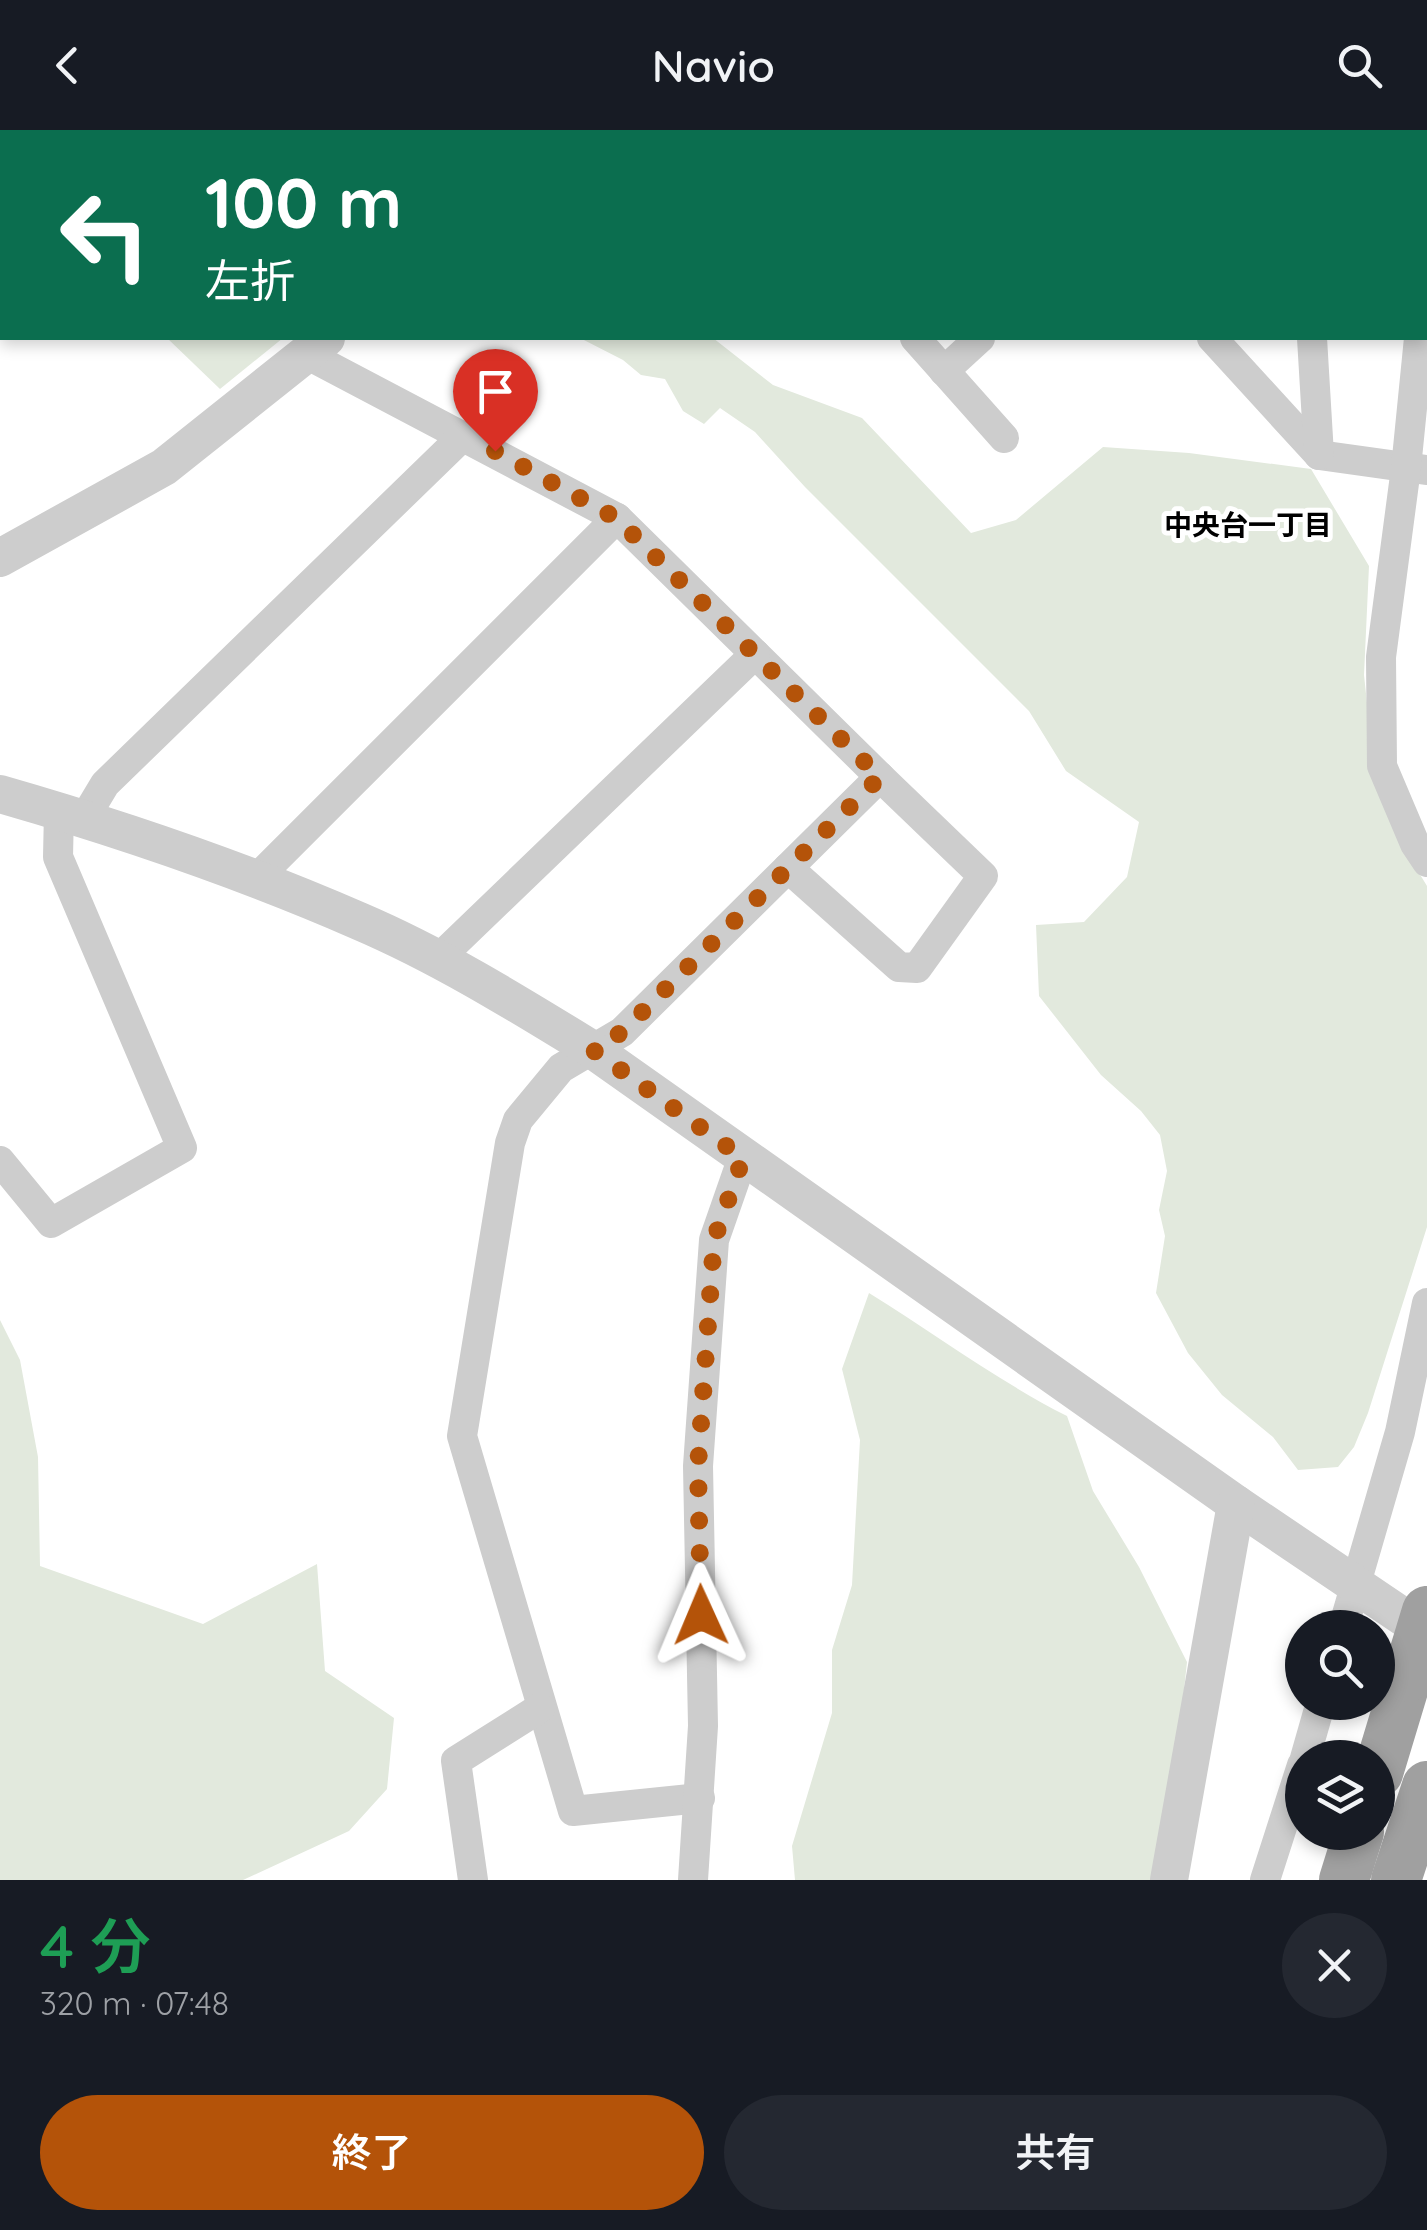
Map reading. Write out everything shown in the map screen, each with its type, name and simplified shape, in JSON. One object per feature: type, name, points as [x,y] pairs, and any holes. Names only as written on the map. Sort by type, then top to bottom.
[{"type":"highway","points":[[1388,1740],[1427,1611]]},
{"type":"highway","points":[[1396,1880],[1427,1786]]},
{"type":"highway","points":[[1344,1880],[1353,1850]]},
{"type":"street","points":[[916,340],[1004,438]]},
{"type":"street","points":[[944,370],[978,340]]},
{"type":"street","points":[[1214,340],[1319,455],[1417,469]]},
{"type":"street","points":[[1312,340],[1319,455]]},
{"type":"street","points":[[1419,340],[1417,469],[1381,657],[1382,766],[1415,844],[1427,862]]},
{"type":"street","points":[[0,558],[164,467],[316,346],[462,438],[495,451],[616,518],[984,876],[917,968],[899,967],[788,868]]},
{"type":"street","points":[[0,1161],[51,1223],[182,1148],[58,857],[72,815],[462,438]]},
{"type":"street","points":[[256,880],[616,518]]},
{"type":"street","points":[[437,960],[754,654]]},
{"type":"street","points":[[700,1798],[573,1811],[462,1436],[514,1131],[518,1120],[562,1068],[622,1032],[880,777]]},
{"type":"street","points":[[0,794],[174,847],[362,922],[516,1003],[593,1050],[1236,1504],[1427,1633]]},
{"type":"street","points":[[693,1880],[703,1726],[698,1466],[714,1240],[743,1158]]},
{"type":"street","points":[[1348,1610],[1400,1432],[1427,1303]]},
{"type":"street","points":[[1169,1880],[1236,1504]]},
{"type":"street","points":[[473,1880],[456,1761],[540,1708]]},
{"type":"street","points":[[1265,1880],[1285,1819]]},
{"type":"shaded area","points":[[169,340],[281,340],[220,389]]},
{"type":"shaded area","points":[[584,340],[716,340],[773,385],[862,418],[971,533],[1016,520],[1103,447],[1189,453],[1311,469],[1369,566],[1364,675],[1369,722],[1399,840],[1427,886],[1427,1227],[1368,1413],[1354,1447],[1338,1467],[1298,1470],[1273,1437],[1222,1395],[1188,1353],[1156,1293],[1165,1236],[1159,1210],[1167,1171],[1160,1135],[1141,1111],[1101,1075],[1039,996],[1036,925],[1084,922],[1127,877],[1139,822],[1066,771],[1029,711],[755,432],[720,408],[704,424],[683,411],[665,379],[641,375],[623,360]]},
{"type":"shaded area","points":[[869,1293],[991,1373],[1067,1416],[1093,1491],[1139,1567],[1187,1662],[1178,1746],[1152,1880],[795,1880],[792,1846],[832,1713],[832,1650],[852,1585],[860,1440],[842,1369]]},
{"type":"shaded area","points":[[0,1320],[20,1360],[38,1457],[40,1566],[203,1624],[317,1564],[325,1671],[394,1718],[387,1789],[349,1831],[243,1880],[0,1880]]},
{"type":"district","name":"中央台一丁目","points":[[1248,525]]},
{"type":"route","points":[[495,451],[616,518],[880,777],[622,1032],[593,1050],[743,1158],[714,1240],[698,1466],[701,1615]]}]
